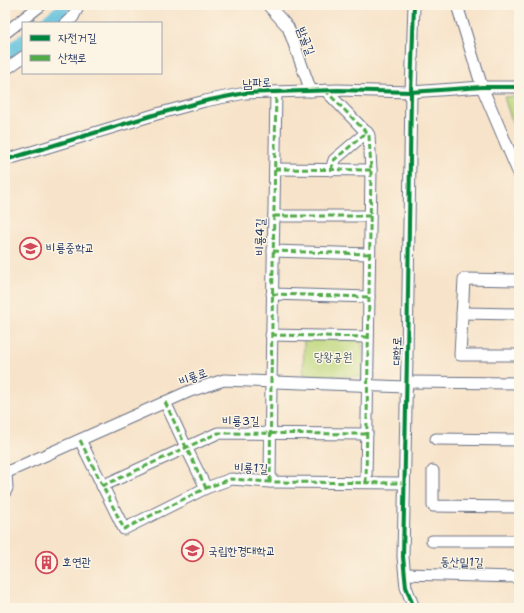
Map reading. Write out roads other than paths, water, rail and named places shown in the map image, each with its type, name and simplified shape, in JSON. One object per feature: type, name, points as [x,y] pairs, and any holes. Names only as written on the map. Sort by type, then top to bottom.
[{"type":"street","points":[[5,33],[40,5]]},
{"type":"street","points":[[67,22],[73,17],[79,5]]},
{"type":"street","name":"밤골길","points":[[268,5],[288,27],[310,91]]},
{"type":"street","name":"대학로","points":[[414,5],[410,92],[403,557],[406,587],[414,608]]},
{"type":"street","points":[[457,5],[482,87],[519,174]]},
{"type":"street","points":[[5,70],[22,58]]},
{"type":"street","name":"남파로","points":[[5,160],[157,114],[206,101],[246,93],[325,90],[410,92],[482,87],[519,87]]},
{"type":"street","points":[[325,90],[369,135],[371,170],[366,482]]},
{"type":"street","name":"비룡4길","points":[[270,482],[270,382],[276,92]]},
{"type":"street","points":[[331,170],[334,160],[367,132]]},
{"type":"street","points":[[275,169],[371,170]]},
{"type":"street","points":[[274,216],[370,216]]},
{"type":"street","points":[[273,251],[370,254]]},
{"type":"street","points":[[519,280],[464,279],[460,355],[519,355]]},
{"type":"street","points":[[272,294],[369,297]]},
{"type":"street","points":[[462,313],[519,314]]},
{"type":"street","points":[[272,335],[368,337]]},
{"type":"street","name":"비룡로","points":[[5,473],[190,391],[224,380],[367,385],[519,383]]},
{"type":"street","points":[[166,402],[206,488]]},
{"type":"street","name":"비룡3길","points":[[102,486],[218,433],[367,434]]},
{"type":"street","points":[[436,439],[519,440]]},
{"type":"street","name":"비룡1길","points":[[80,440],[124,529],[206,488],[231,479],[270,482],[404,483]]},
{"type":"street","points":[[433,471],[433,506],[519,507]]},
{"type":"street","points":[[5,473],[7,488],[5,492]]},
{"type":"street","points":[[432,541],[519,541]]},
{"type":"street","name":"동산밑1길","points":[[405,574],[519,577]]},
{"type":"waterway","points":[[47,22],[61,11],[64,5]]},
{"type":"waterway","points":[[5,55],[22,42]]},
{"type":"place","name":"비룡중학교","points":[[31,248]]},
{"type":"place","name":"국립한경대학교","points":[[192,551]]},
{"type":"place","name":"호연관","points":[[47,562]]},
{"type":"park label","name":"당왕공원","points":[[333,357]]}]
